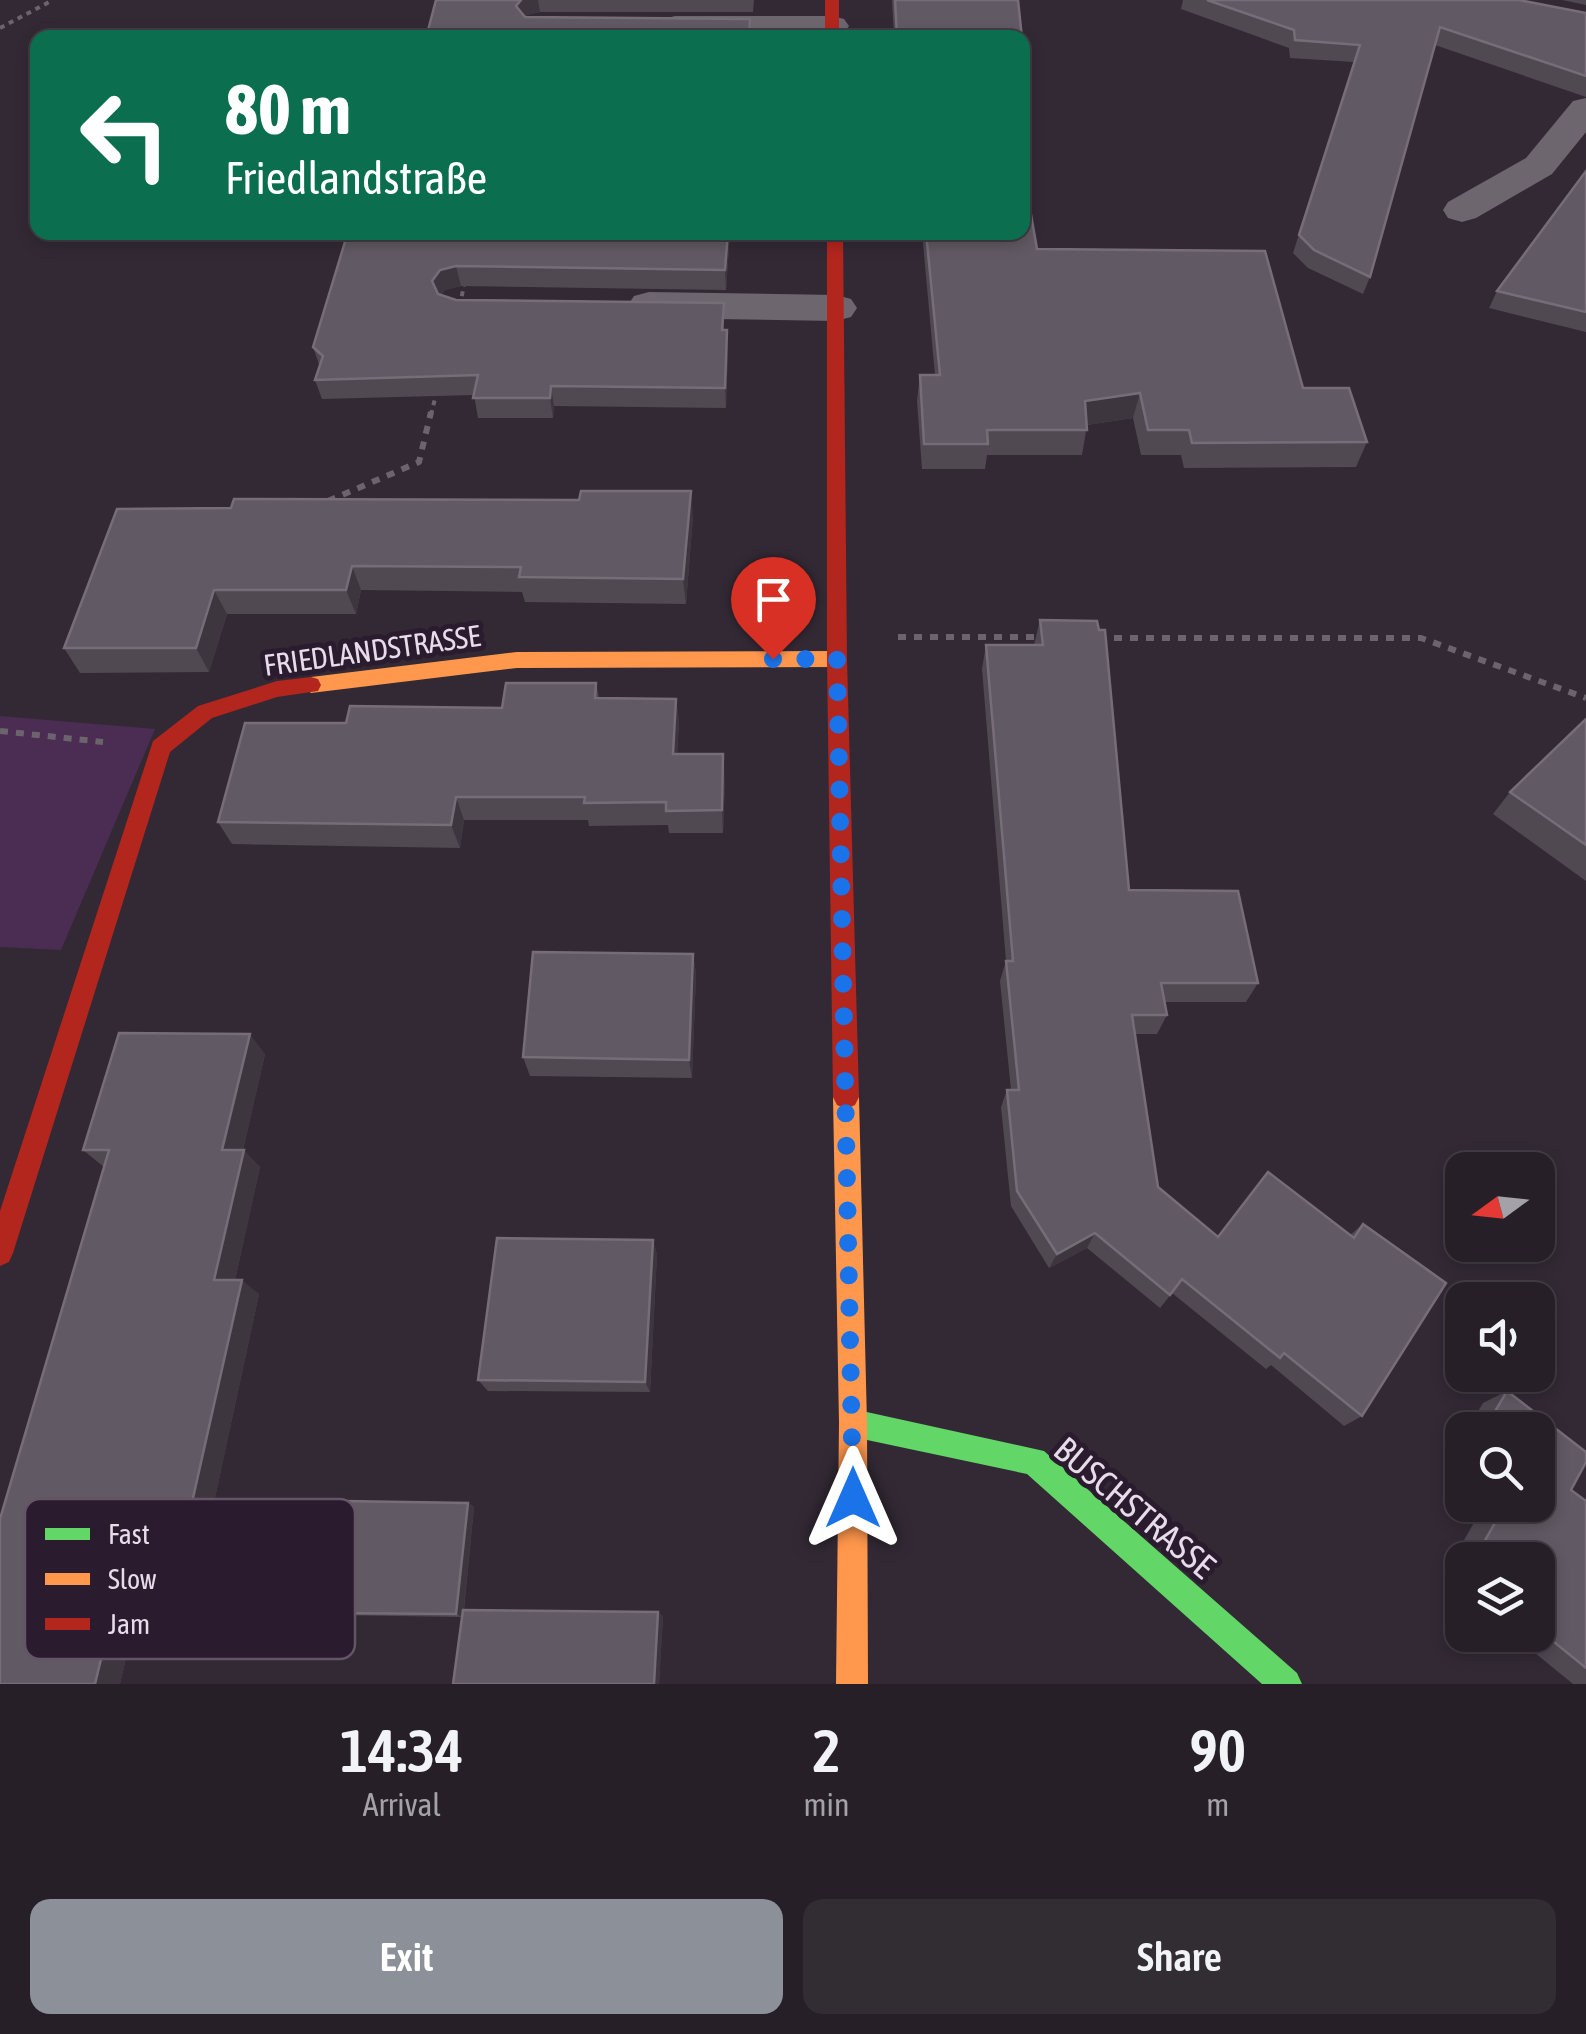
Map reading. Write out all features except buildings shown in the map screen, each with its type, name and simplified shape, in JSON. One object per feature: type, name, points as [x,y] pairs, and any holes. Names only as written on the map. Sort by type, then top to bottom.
[{"type":"street","points":[[635,26],[832,21]]},
{"type":"street","points":[[1462,210],[1539,166],[1586,109]]},
{"type":"street","points":[[835,240],[837,648],[853,1424],[852,1684]]},
{"type":"street","points":[[614,304],[836,308]]},
{"type":"street","name":"FRIEDLANDSTRASSE","points":[[161,748],[204,712],[276,689],[516,660],[837,648]]},
{"type":"street","points":[[0,1253],[161,748]]},
{"type":"street","name":"BUSCHSTRASSE","points":[[853,1424],[1034,1462],[1286,1684]]},
{"type":"path","points":[[0,28],[53,0]]},
{"type":"path","points":[[456,321],[468,268]]},
{"type":"path","points":[[326,502],[419,462],[442,374]]},
{"type":"path","points":[[837,648],[1059,638]]},
{"type":"path","points":[[1097,638],[1421,638],[1586,698]]},
{"type":"path","points":[[0,731],[161,748]]},
{"type":"shaded area","points":[[0,716],[155,729],[61,950],[0,947]]},
{"type":"traffic: fast","points":[[853,1423],[1034,1461],[1286,1684]]},
{"type":"traffic: slow","points":[[311,685],[517,660],[837,659]]},
{"type":"traffic: slow","points":[[846,1097],[853,1423],[852,1684]]},
{"type":"traffic: jam","points":[[832,0],[832,30]]},
{"type":"traffic: jam","points":[[835,240],[837,659],[846,1097]]},
{"type":"traffic: jam","points":[[0,1253],[161,747],[205,712],[277,689],[311,685]]},
{"type":"route","points":[[773,659],[837,659],[853,1498]]}]
